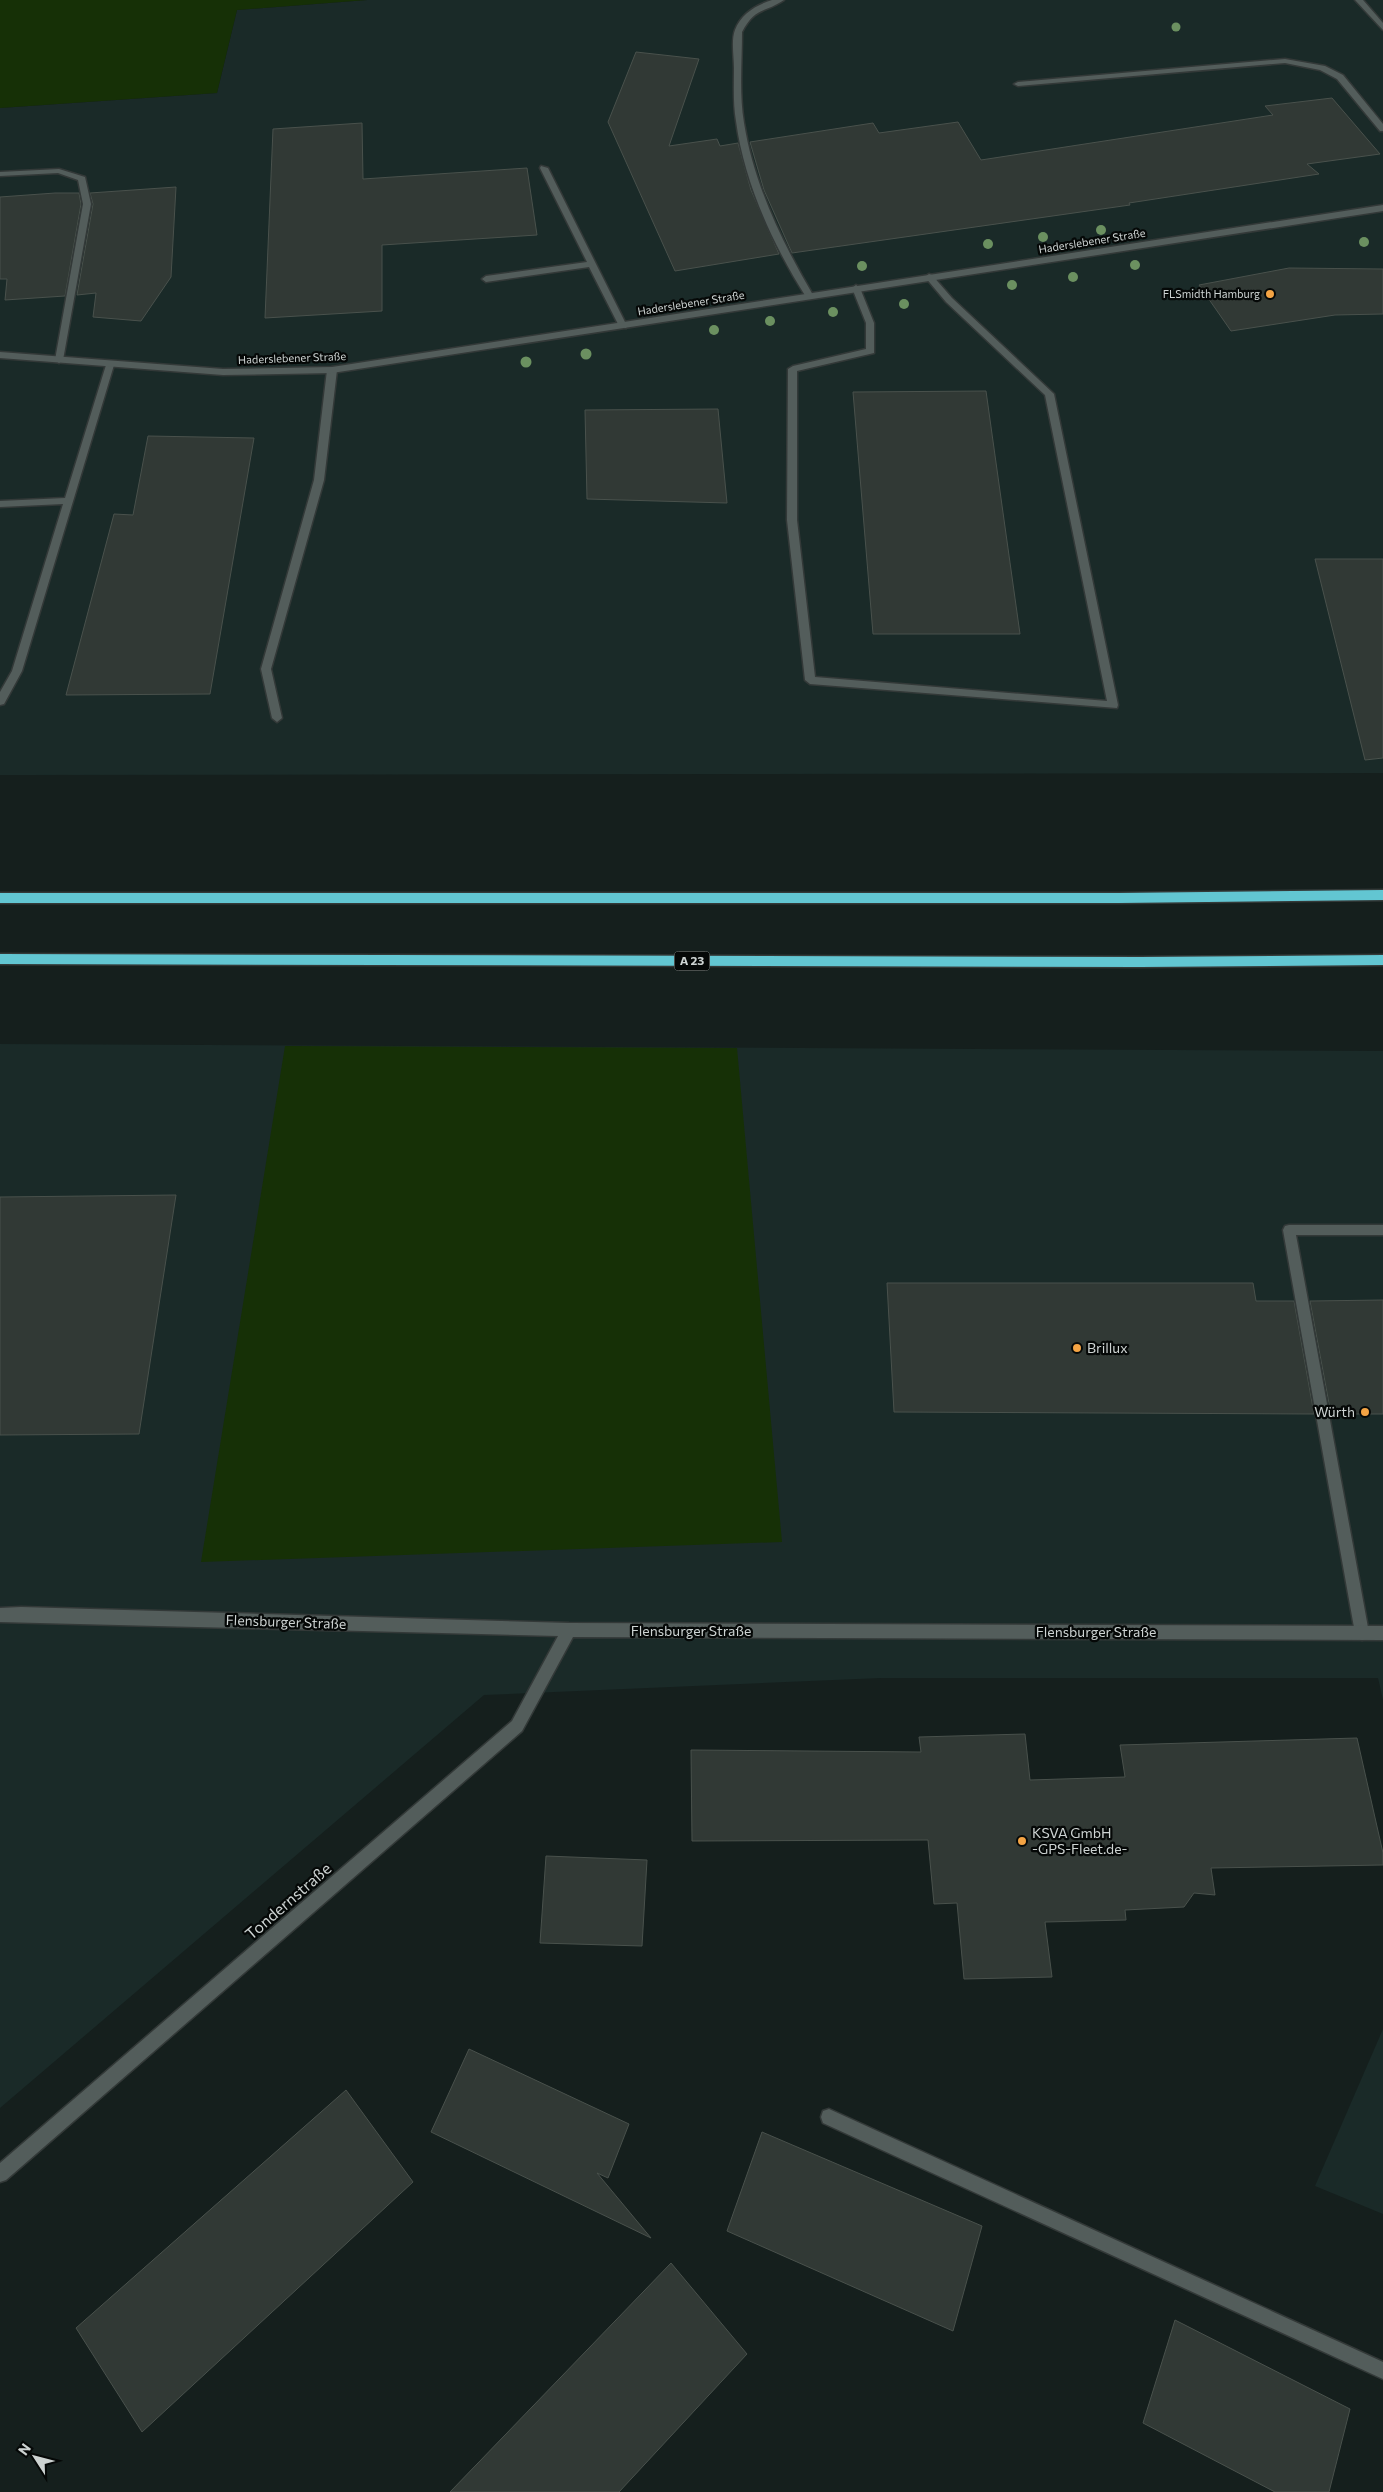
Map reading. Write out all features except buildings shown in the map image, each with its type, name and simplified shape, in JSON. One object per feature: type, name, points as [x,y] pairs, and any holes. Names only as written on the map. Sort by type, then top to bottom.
[{"type":"highway","points":[[0,898],[1119,898],[1383,895]]},
{"type":"highway","name":"A 23","points":[[0,959],[1110,962],[1383,960]]},
{"type":"street","points":[[780,0],[754,9],[744,18],[738,32],[740,121],[754,180],[787,260],[809,295]]},
{"type":"street","points":[[1359,0],[1383,28]]},
{"type":"street","points":[[1018,84],[1285,61],[1322,68],[1340,76],[1383,129]]},
{"type":"street","points":[[544,168],[623,326]]},
{"type":"street","points":[[0,174],[59,171],[82,179],[87,204],[59,360]]},
{"type":"street","name":"Haderslebener Straße","points":[[0,355],[110,365],[223,372],[332,370],[1383,208]]},
{"type":"street","points":[[486,279],[593,264]]},
{"type":"street","points":[[856,288],[870,323],[871,351],[794,369],[792,520],[810,680],[1112,705],[1049,394],[950,300],[929,277]]},
{"type":"street","points":[[0,701],[17,672],[110,365]]},
{"type":"street","points":[[277,718],[266,669],[319,480],[332,370]]},
{"type":"street","points":[[0,504],[69,501]]},
{"type":"street","points":[[1362,1633],[1289,1230],[1383,1230]]},
{"type":"street","name":"Flensburger Straße","points":[[0,1615],[21,1614],[569,1630],[1383,1633]]},
{"type":"street","name":"Tondernstraße","points":[[0,2174],[517,1726],[569,1630]]},
{"type":"street","points":[[829,2117],[1383,2371]]},
{"type":"shaded area","points":[[367,0],[1383,0],[1383,773],[0,775],[0,108],[217,93],[237,10]]},
{"type":"shaded area","points":[[0,1044],[1383,1051],[1383,1700],[1378,1678],[881,1678],[484,1695],[0,2108]]},
{"type":"shaded area","points":[[1383,2029],[1383,2214],[1315,2186]]},
{"type":"green space","points":[[0,0],[367,0],[237,10],[217,93],[0,108]]},
{"type":"green space","points":[[285,1046],[737,1048],[782,1542],[201,1562]]},
{"type":"place","name":"FLSmidth Hamburg","points":[[1270,294]]},
{"type":"place","name":"Brillux","points":[[1077,1348]]},
{"type":"place","name":"Würth","points":[[1365,1412]]},
{"type":"place","name":"KSVA GmbH -GPS-Fleet.de-","points":[[1022,1841]]}]
